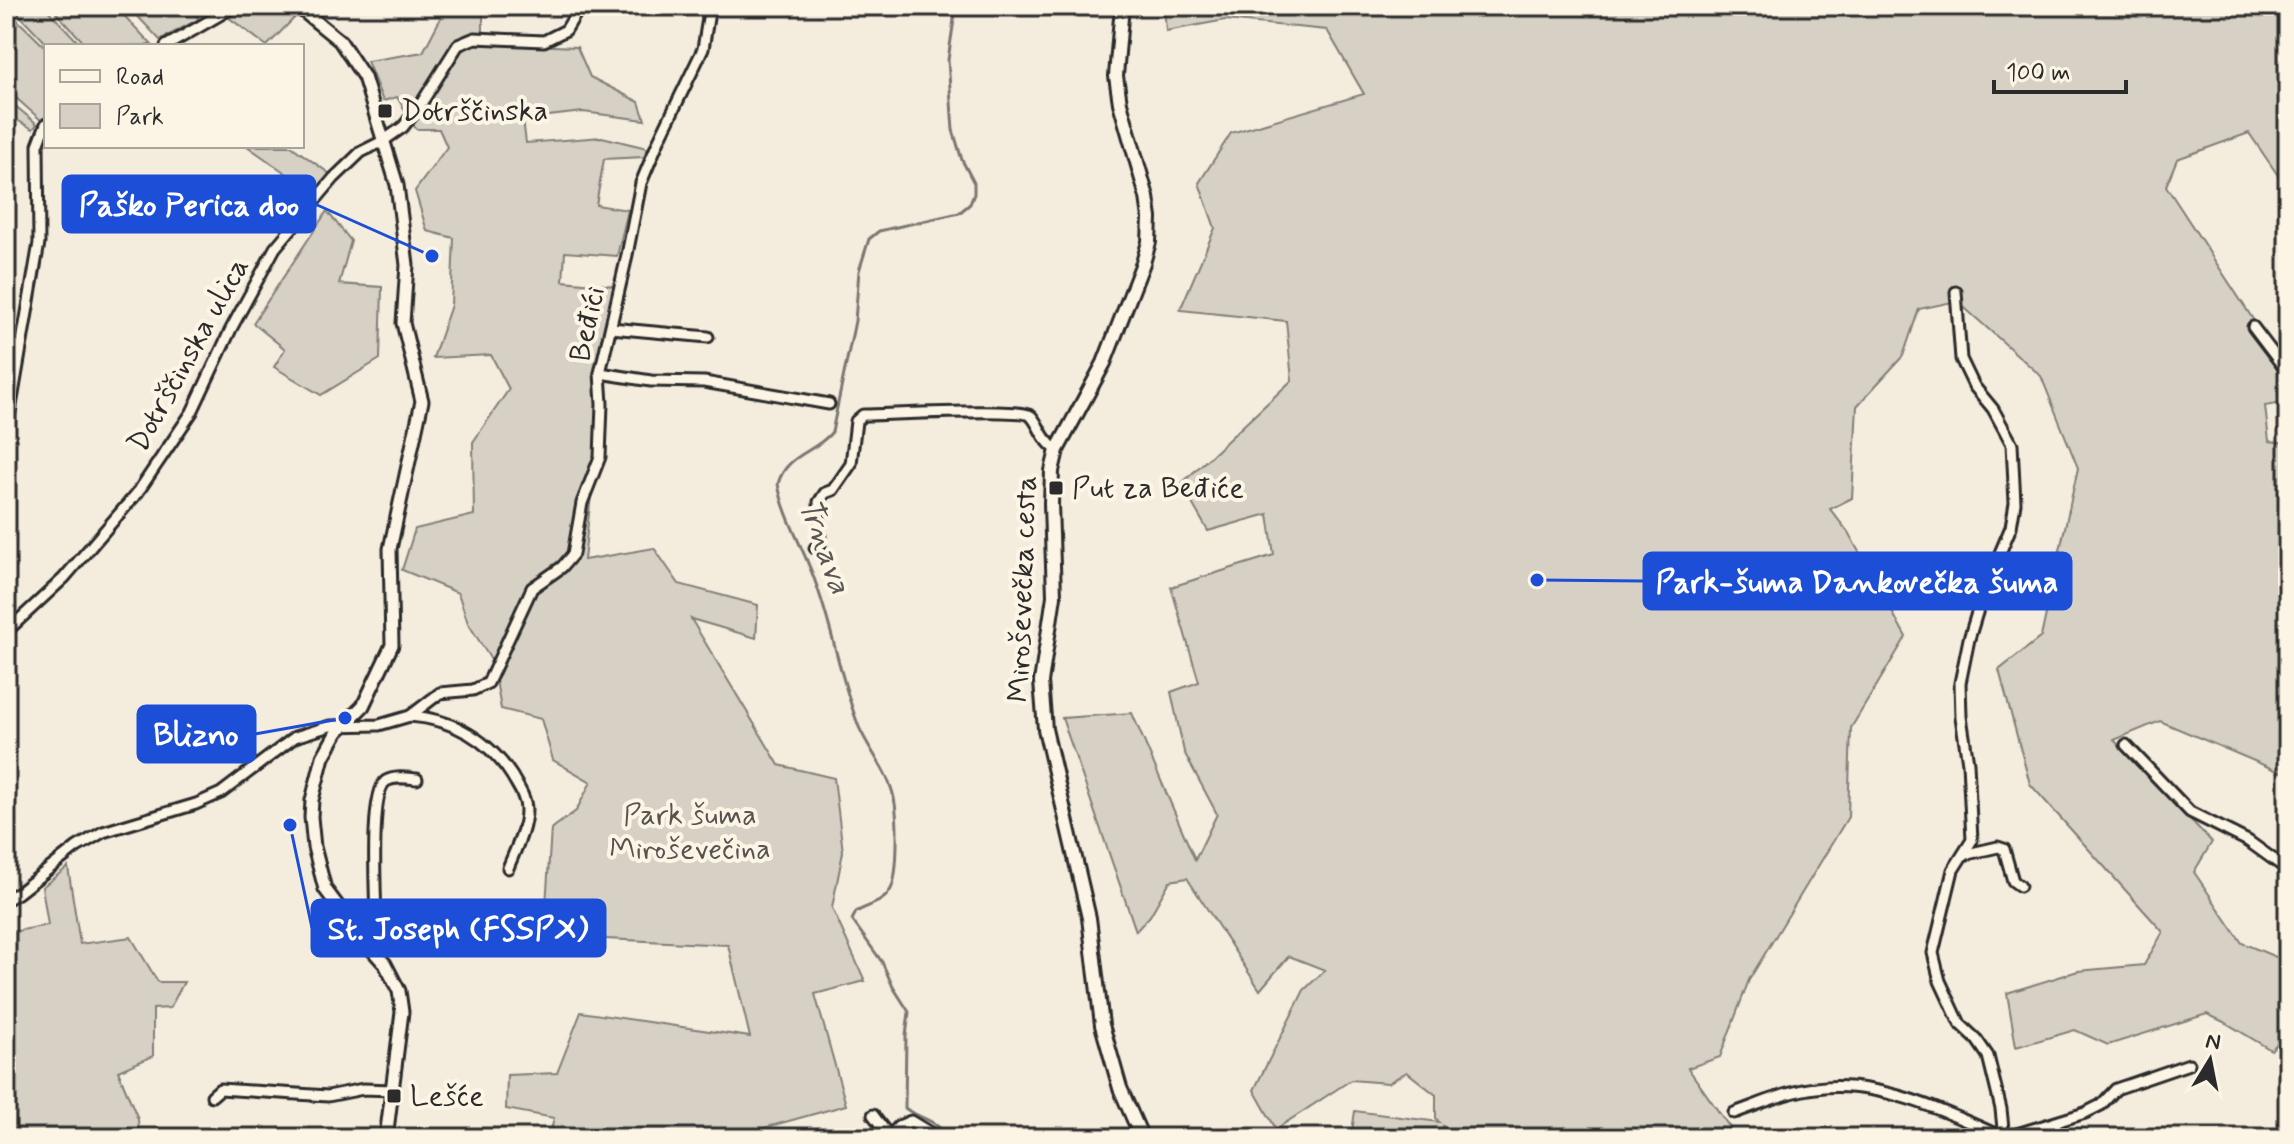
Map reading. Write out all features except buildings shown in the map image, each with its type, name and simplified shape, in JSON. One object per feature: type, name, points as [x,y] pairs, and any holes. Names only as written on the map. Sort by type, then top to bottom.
[{"type":"main road","name":"Miroševečka cesta","points":[[1122,6],[1116,76],[1120,103],[1147,197],[1149,242],[1104,363],[1057,450],[1052,471],[1051,504],[1054,596],[1041,682],[1045,729],[1089,918],[1102,1025],[1120,1088],[1142,1138]]},
{"type":"street","points":[[169,44],[235,6]]},
{"type":"street","points":[[297,6],[340,41],[364,77],[397,185],[407,265],[403,323],[422,401],[391,538],[389,577],[393,630],[389,652],[363,706],[342,726],[323,757],[312,800],[312,830],[325,889],[385,964],[399,991],[402,1012],[386,1138]]},
{"type":"street","name":"Dotrščinska ulica","points":[[8,630],[64,578],[138,492],[192,412],[231,329],[275,248],[334,178],[361,152],[403,127],[458,45],[475,38],[544,41],[566,30],[577,6]]},
{"type":"street","name":"Beđići","points":[[410,716],[440,693],[473,690],[488,683],[532,588],[562,567],[573,554],[582,503],[600,457],[600,373],[641,183],[703,49],[710,6]]},
{"type":"street","points":[[6,435],[39,243],[38,145],[44,129]]},
{"type":"street","points":[[1956,292],[1961,359],[1974,386],[1993,409],[2012,444],[2015,503],[2011,527],[1980,604],[1960,683],[1972,840],[1953,870],[1933,953],[1940,981],[1960,1024],[1988,1056],[2001,1109],[2004,1138]]},
{"type":"street","points":[[2253,327],[2288,373]]},
{"type":"street","points":[[611,328],[708,337]]},
{"type":"street","points":[[600,373],[651,381],[718,384],[829,404]]},
{"type":"street","points":[[815,548],[820,545],[819,502],[825,493],[833,490],[851,464],[856,421],[863,415],[1024,413],[1033,419],[1041,437],[1057,450]]},
{"type":"street","points":[[6,590],[8,630]]},
{"type":"street","points":[[6,900],[77,847],[103,832],[196,804],[221,793],[295,737],[330,726],[379,725],[410,716],[431,718],[460,728],[491,749],[509,772],[523,795],[526,810],[525,822],[508,868]]},
{"type":"street","points":[[2126,745],[2190,812],[2248,841],[2288,870]]},
{"type":"street","points":[[361,937],[376,922],[375,819],[380,792],[385,782],[390,780],[417,779]]},
{"type":"street","points":[[1963,855],[1998,847],[2004,849],[2013,881],[2020,886]]},
{"type":"street","points":[[1734,1113],[1819,1087],[1875,1089],[1948,1114],[2004,1138],[2085,1113],[2101,1105],[2116,1089],[2189,1064]]},
{"type":"street","points":[[212,1096],[220,1089],[328,1096],[363,1089],[392,1090]]},
{"type":"street","points":[[873,1115],[889,1137],[899,1126],[911,1121],[939,1138]]},
{"type":"shaded area","points":[[1029,6],[1116,6],[1116,10],[1030,14]]},
{"type":"green space","points":[[11,6],[44,6],[80,44],[47,44]]},
{"type":"green space","points":[[50,6],[115,6],[151,44],[85,44]]},
{"type":"green space","points":[[128,6],[188,6],[199,19],[160,40]]},
{"type":"green space","points":[[238,6],[292,6],[300,12],[269,44],[264,44],[224,14]]},
{"type":"green space","name":"Park šuma Miroševečina","points":[[447,6],[483,6],[483,43],[577,47],[590,77],[639,102],[645,120],[583,112],[523,119],[526,143],[602,137],[647,148],[644,157],[604,159],[596,205],[628,210],[617,256],[565,252],[563,281],[615,286],[598,376],[595,458],[584,560],[654,548],[679,584],[758,605],[756,638],[691,619],[779,765],[834,778],[843,852],[832,908],[865,981],[815,994],[846,1105],[728,1138],[549,1138],[554,1118],[506,1109],[507,1075],[557,1073],[581,1012],[750,1037],[728,945],[544,936],[551,829],[576,811],[591,782],[553,760],[541,719],[501,709],[493,663],[468,623],[458,593],[402,570],[415,529],[474,515],[473,442],[509,389],[491,355],[433,358],[451,305],[454,238],[427,231],[415,191],[447,147],[439,129],[416,129],[397,97],[383,101],[367,61],[423,52]]},
{"type":"green space","points":[[1164,6],[2288,6],[2288,190],[2249,133],[2177,159],[2166,186],[2288,373],[2288,402],[2265,406],[2269,441],[2288,443],[2288,765],[2280,772],[2160,721],[2114,740],[2212,842],[2194,872],[2242,943],[2288,962],[2288,1032],[2271,1050],[2207,1014],[2108,1045],[2075,1030],[2016,1047],[2007,993],[2078,971],[2144,965],[2163,932],[2030,784],[1999,670],[2041,637],[2078,468],[2041,376],[1957,301],[1919,309],[1903,356],[1857,406],[1852,498],[1830,509],[1848,532],[1906,637],[1851,728],[1848,817],[1749,980],[1720,1057],[1688,1068],[1730,1128],[1727,1138],[1448,1138],[1448,1131],[1443,1126],[1441,1138],[1351,1138],[1355,1111],[1439,1122],[1436,1118],[1436,1095],[1407,1072],[1388,1083],[1351,1080],[1276,1129],[1254,1090],[1304,990],[1325,970],[1289,956],[1260,990],[1187,878],[1170,881],[1150,916],[1136,931],[1062,718],[1132,713],[1195,860],[1217,814],[1184,752],[1171,692],[1199,682],[1171,587],[1274,555],[1268,514],[1208,531],[1181,484],[1292,380],[1286,321],[1180,310],[1215,228],[1199,183],[1231,133],[1364,94],[1327,30],[1225,20],[1166,31]]},
{"type":"green space","points":[[6,9],[44,46],[44,121],[6,89]]},
{"type":"green space","points":[[13,104],[37,124],[33,129],[6,114]]},
{"type":"green space","points":[[250,148],[294,148],[330,174],[314,193]]},
{"type":"green space","points":[[327,211],[351,241],[339,284],[382,287],[380,359],[321,395],[274,367],[285,349],[253,323]]},
{"type":"green space","points":[[68,867],[80,944],[131,937],[158,982],[184,982],[170,1008],[153,1009],[153,1056],[118,1071],[138,1119],[139,1138],[6,1138],[6,933],[48,925],[42,887]]},
{"type":"waterway","name":"Trnava","points":[[946,1138],[933,1123],[905,1108],[909,1012],[882,962],[852,920],[856,912],[888,894],[894,881],[897,844],[894,798],[888,780],[859,727],[821,599],[778,484],[787,466],[832,432],[855,321],[859,271],[869,239],[879,231],[959,213],[970,204],[974,194],[974,183],[962,160],[953,130],[948,60],[956,6]]},
{"type":"place","name":"Dotrščinska","points":[[385,111]]},
{"type":"place","name":"Paško Perica doo","points":[[432,256]]},
{"type":"place","name":"Put za Beđiće","points":[[1056,488]]},
{"type":"place","name":"Park-šuma Dankovečka šuma","points":[[1537,580]]},
{"type":"place","name":"Blizno","points":[[345,718]]},
{"type":"place","name":"St. Joseph (FSSPX)","points":[[290,825]]},
{"type":"place","name":"Lešće","points":[[394,1096]]}]
